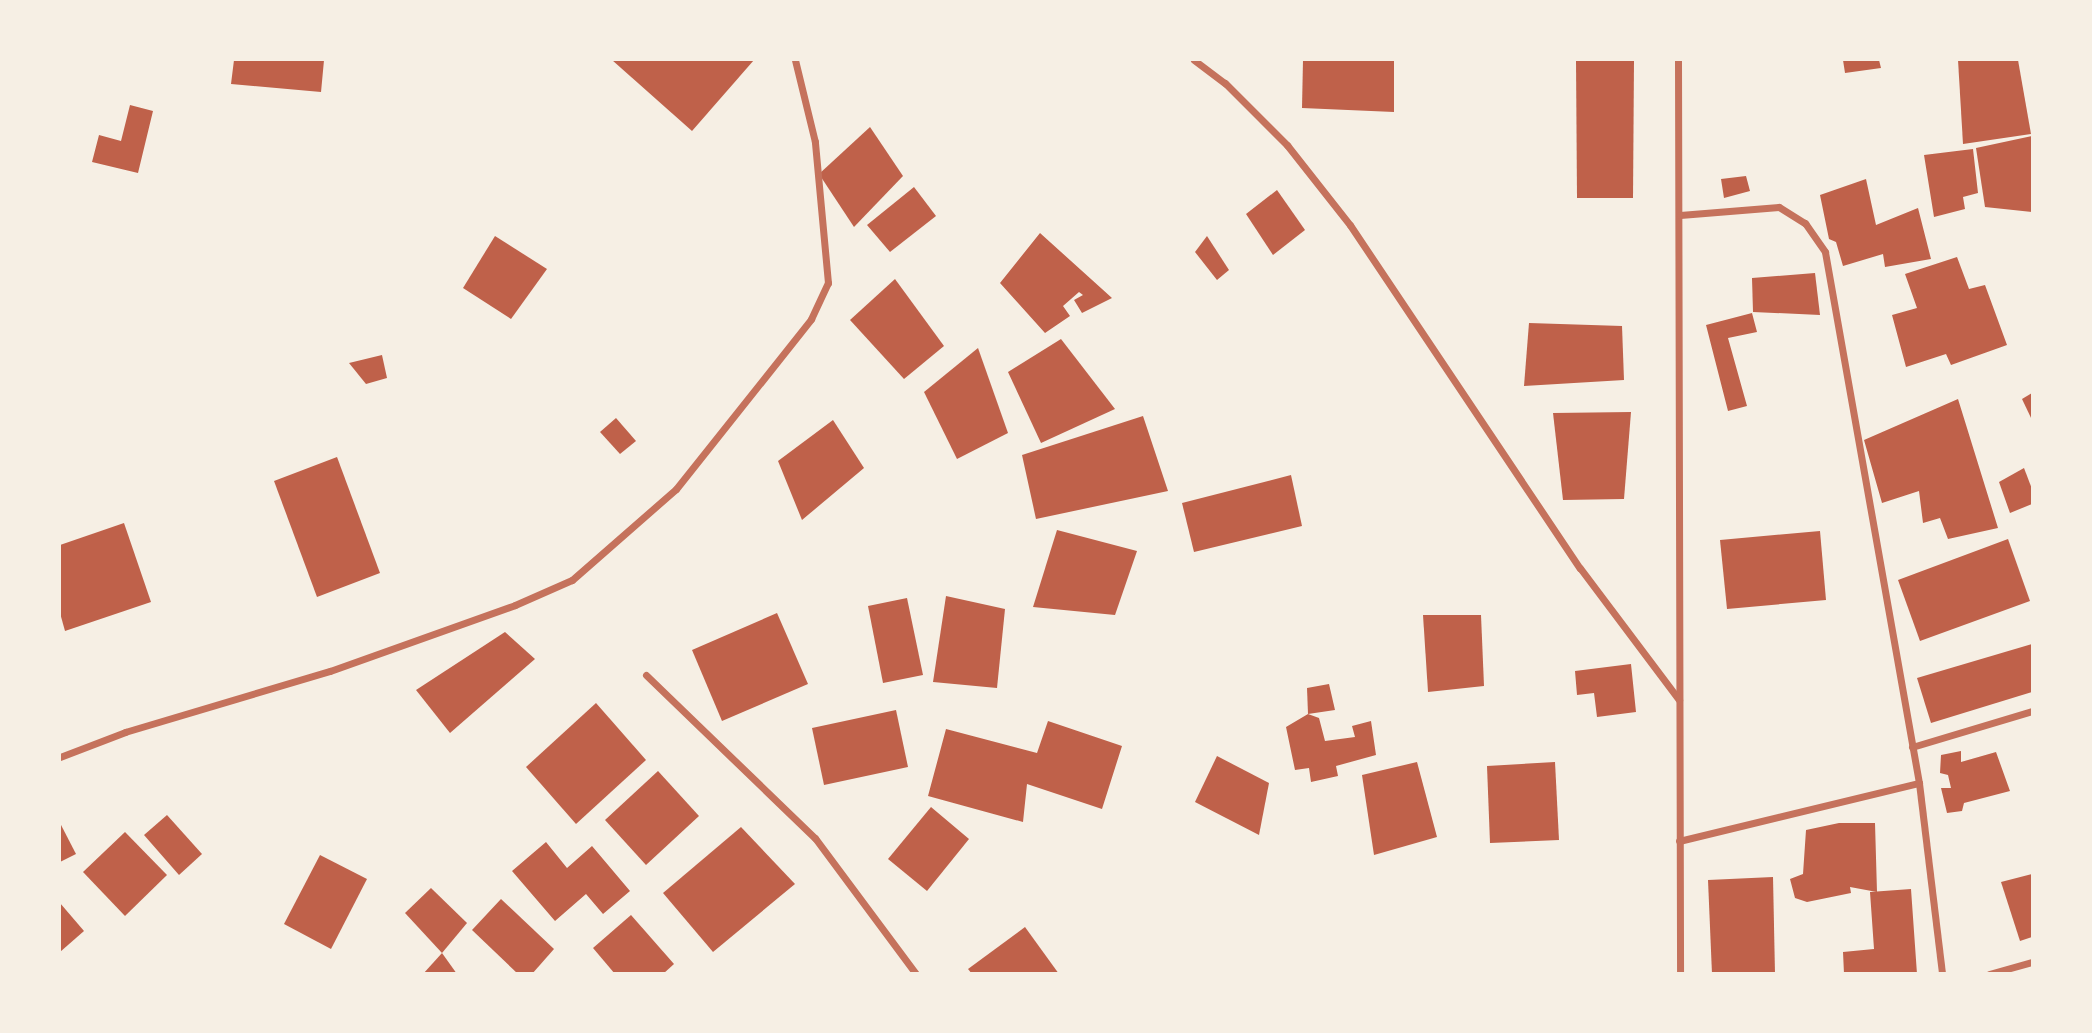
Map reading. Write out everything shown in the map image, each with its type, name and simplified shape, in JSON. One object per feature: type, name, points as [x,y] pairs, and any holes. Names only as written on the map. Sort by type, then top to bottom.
[{"type":"street","points":[[60,757],[125,732],[330,671],[515,605],[572,580],[676,489],[811,318],[828,283],[815,142],[795,60]]},
{"type":"street","points":[[1194,60],[1225,83],[1287,145],[1350,225],[1580,568],[1679,700]]},
{"type":"street","points":[[1678,60],[1680,974]]},
{"type":"street","points":[[1679,215],[1779,207],[1805,223],[1825,252],[1919,783],[1942,974]]},
{"type":"street","points":[[646,675],[815,838],[916,974]]},
{"type":"street","points":[[1912,747],[2032,712]]},
{"type":"street","points":[[1679,841],[1919,783]]},
{"type":"street","points":[[1989,974],[2032,962]]},
{"type":"building","points":[[234,60],[324,60],[321,92],[231,84]]},
{"type":"building","points":[[612,60],[754,60],[692,131]]},
{"type":"building","points":[[1303,60],[1394,60],[1394,112],[1302,108]]},
{"type":"building","points":[[1576,60],[1634,60],[1633,198],[1577,198]]},
{"type":"building","points":[[1843,60],[1879,60],[1881,68],[1845,73]]},
{"type":"building","points":[[1958,60],[2018,60],[2031,134],[1963,144]]},
{"type":"building","points":[[130,105],[153,111],[138,173],[92,162],[99,135],[121,141]]},
{"type":"building","points":[[870,127],[903,176],[854,227],[819,174]]},
{"type":"building","points":[[2032,136],[2032,212],[1985,207],[1976,148]]},
{"type":"building","points":[[1973,149],[1978,193],[1963,197],[1965,209],[1934,217],[1924,155]]},
{"type":"building","points":[[1746,176],[1750,191],[1724,198],[1721,179]]},
{"type":"building","points":[[1866,179],[1876,225],[1918,208],[1931,259],[1885,267],[1883,254],[1843,266],[1836,242],[1829,239],[1820,195]]},
{"type":"building","points":[[914,187],[936,216],[890,252],[867,225]]},
{"type":"building","points":[[1277,190],[1305,230],[1273,255],[1246,214]]},
{"type":"building","points":[[1040,233],[1112,298],[1082,313],[1074,300],[1083,295],[1079,292],[1063,306],[1070,316],[1045,333],[1000,283]]},
{"type":"building","points":[[495,236],[547,269],[511,319],[463,288]]},
{"type":"building","points":[[1207,236],[1229,270],[1217,280],[1195,252]]},
{"type":"building","points":[[1957,257],[1969,289],[1985,285],[2007,345],[1951,365],[1946,354],[1906,367],[1892,315],[1917,308],[1905,274]]},
{"type":"building","points":[[1815,273],[1820,315],[1753,312],[1752,278]]},
{"type":"building","points":[[895,279],[944,346],[904,379],[850,320]]},
{"type":"building","points":[[1752,313],[1757,332],[1728,338],[1747,406],[1728,411],[1706,325]]},
{"type":"building","points":[[1529,323],[1622,326],[1624,380],[1524,386]]},
{"type":"building","points":[[1061,339],[1115,409],[1041,443],[1008,372]]},
{"type":"building","points":[[978,348],[1008,433],[957,459],[924,392]]},
{"type":"building","points":[[382,355],[387,378],[366,384],[349,363]]},
{"type":"building","points":[[2032,393],[2032,420],[2022,399]]},
{"type":"building","points":[[1958,399],[1998,528],[1948,539],[1940,518],[1923,523],[1919,491],[1882,503],[1864,440]]},
{"type":"building","points":[[1631,412],[1624,499],[1563,500],[1553,413]]},
{"type":"building","points":[[1143,416],[1168,491],[1036,519],[1022,455]]},
{"type":"building","points":[[616,418],[636,441],[620,454],[600,432]]},
{"type":"building","points":[[833,420],[864,468],[802,520],[778,461]]},
{"type":"building","points":[[337,457],[380,573],[317,597],[274,481]]},
{"type":"building","points":[[2024,468],[2032,489],[2032,504],[2010,513],[1999,482]]},
{"type":"building","points":[[1291,475],[1302,526],[1194,552],[1182,503]]},
{"type":"building","points":[[124,523],[151,602],[65,631],[60,613],[60,545]]},
{"type":"building","points":[[1057,530],[1137,551],[1115,615],[1033,607]]},
{"type":"building","points":[[1820,531],[1826,600],[1727,609],[1720,540]]},
{"type":"building","points":[[2008,539],[2030,601],[1920,641],[1898,580]]},
{"type":"building","points":[[946,596],[1005,609],[997,688],[933,682]]},
{"type":"building","points":[[907,598],[923,675],[883,683],[868,606]]},
{"type":"building","points":[[777,613],[808,684],[722,721],[692,650]]},
{"type":"building","points":[[1423,615],[1481,615],[1484,686],[1428,692]]},
{"type":"building","points":[[505,632],[535,659],[450,733],[416,690]]},
{"type":"building","points":[[2032,644],[2032,692],[1931,723],[1917,678]]},
{"type":"building","points":[[1631,664],[1636,712],[1597,717],[1594,693],[1577,695],[1575,671]]},
{"type":"building","points":[[1329,684],[1335,710],[1308,714],[1307,688]]},
{"type":"building","points":[[596,703],[646,760],[576,824],[526,767]]},
{"type":"building","points":[[896,710],[908,767],[824,785],[812,728]]},
{"type":"building","points":[[1308,714],[1319,718],[1325,741],[1355,737],[1352,726],[1371,721],[1376,755],[1336,766],[1338,776],[1311,782],[1309,768],[1295,770],[1286,727]]},
{"type":"building","points":[[1048,721],[1122,746],[1102,809],[1027,784],[1023,822],[928,796],[946,729],[1037,753]]},
{"type":"building","points":[[1961,751],[1961,762],[1996,752],[2010,791],[1964,803],[1962,811],[1947,813],[1941,788],[1951,788],[1948,775],[1940,773],[1941,755]]},
{"type":"building","points":[[1217,756],[1269,783],[1259,835],[1195,802]]},
{"type":"building","points":[[1417,762],[1437,837],[1374,855],[1362,775]]},
{"type":"building","points":[[1555,762],[1559,840],[1490,843],[1487,766]]},
{"type":"building","points":[[658,771],[699,816],[646,865],[605,820]]},
{"type":"building","points":[[931,807],[969,839],[927,891],[888,859]]},
{"type":"building","points":[[167,815],[202,854],[179,875],[144,835]]},
{"type":"building","points":[[60,823],[76,854],[60,862]]},
{"type":"building","points":[[1839,823],[1875,823],[1877,892],[1850,887],[1851,893],[1807,902],[1795,898],[1790,879],[1803,874],[1806,830]]},
{"type":"building","points":[[741,827],[795,884],[713,952],[663,893]]},
{"type":"building","points":[[125,832],[167,875],[125,916],[83,872]]},
{"type":"building","points":[[546,842],[567,868],[592,846],[630,891],[603,914],[586,894],[555,921],[512,871]]},
{"type":"building","points":[[320,855],[367,879],[331,949],[284,924]]},
{"type":"building","points":[[2032,874],[2032,937],[2020,941],[2001,882]]},
{"type":"building","points":[[1773,877],[1775,974],[1712,974],[1708,880]]},
{"type":"building","points":[[431,888],[467,923],[442,953],[405,913]]},
{"type":"building","points":[[1911,889],[1917,974],[1844,974],[1843,952],[1874,949],[1870,892]]},
{"type":"building","points":[[501,899],[554,949],[532,974],[518,974],[472,930]]},
{"type":"building","points":[[60,903],[84,931],[60,952]]},
{"type":"building","points":[[631,915],[674,964],[663,974],[615,974],[593,948]]},
{"type":"building","points":[[1025,927],[1059,974],[972,974],[968,969]]},
{"type":"building","points":[[442,953],[457,974],[423,974]]}]
